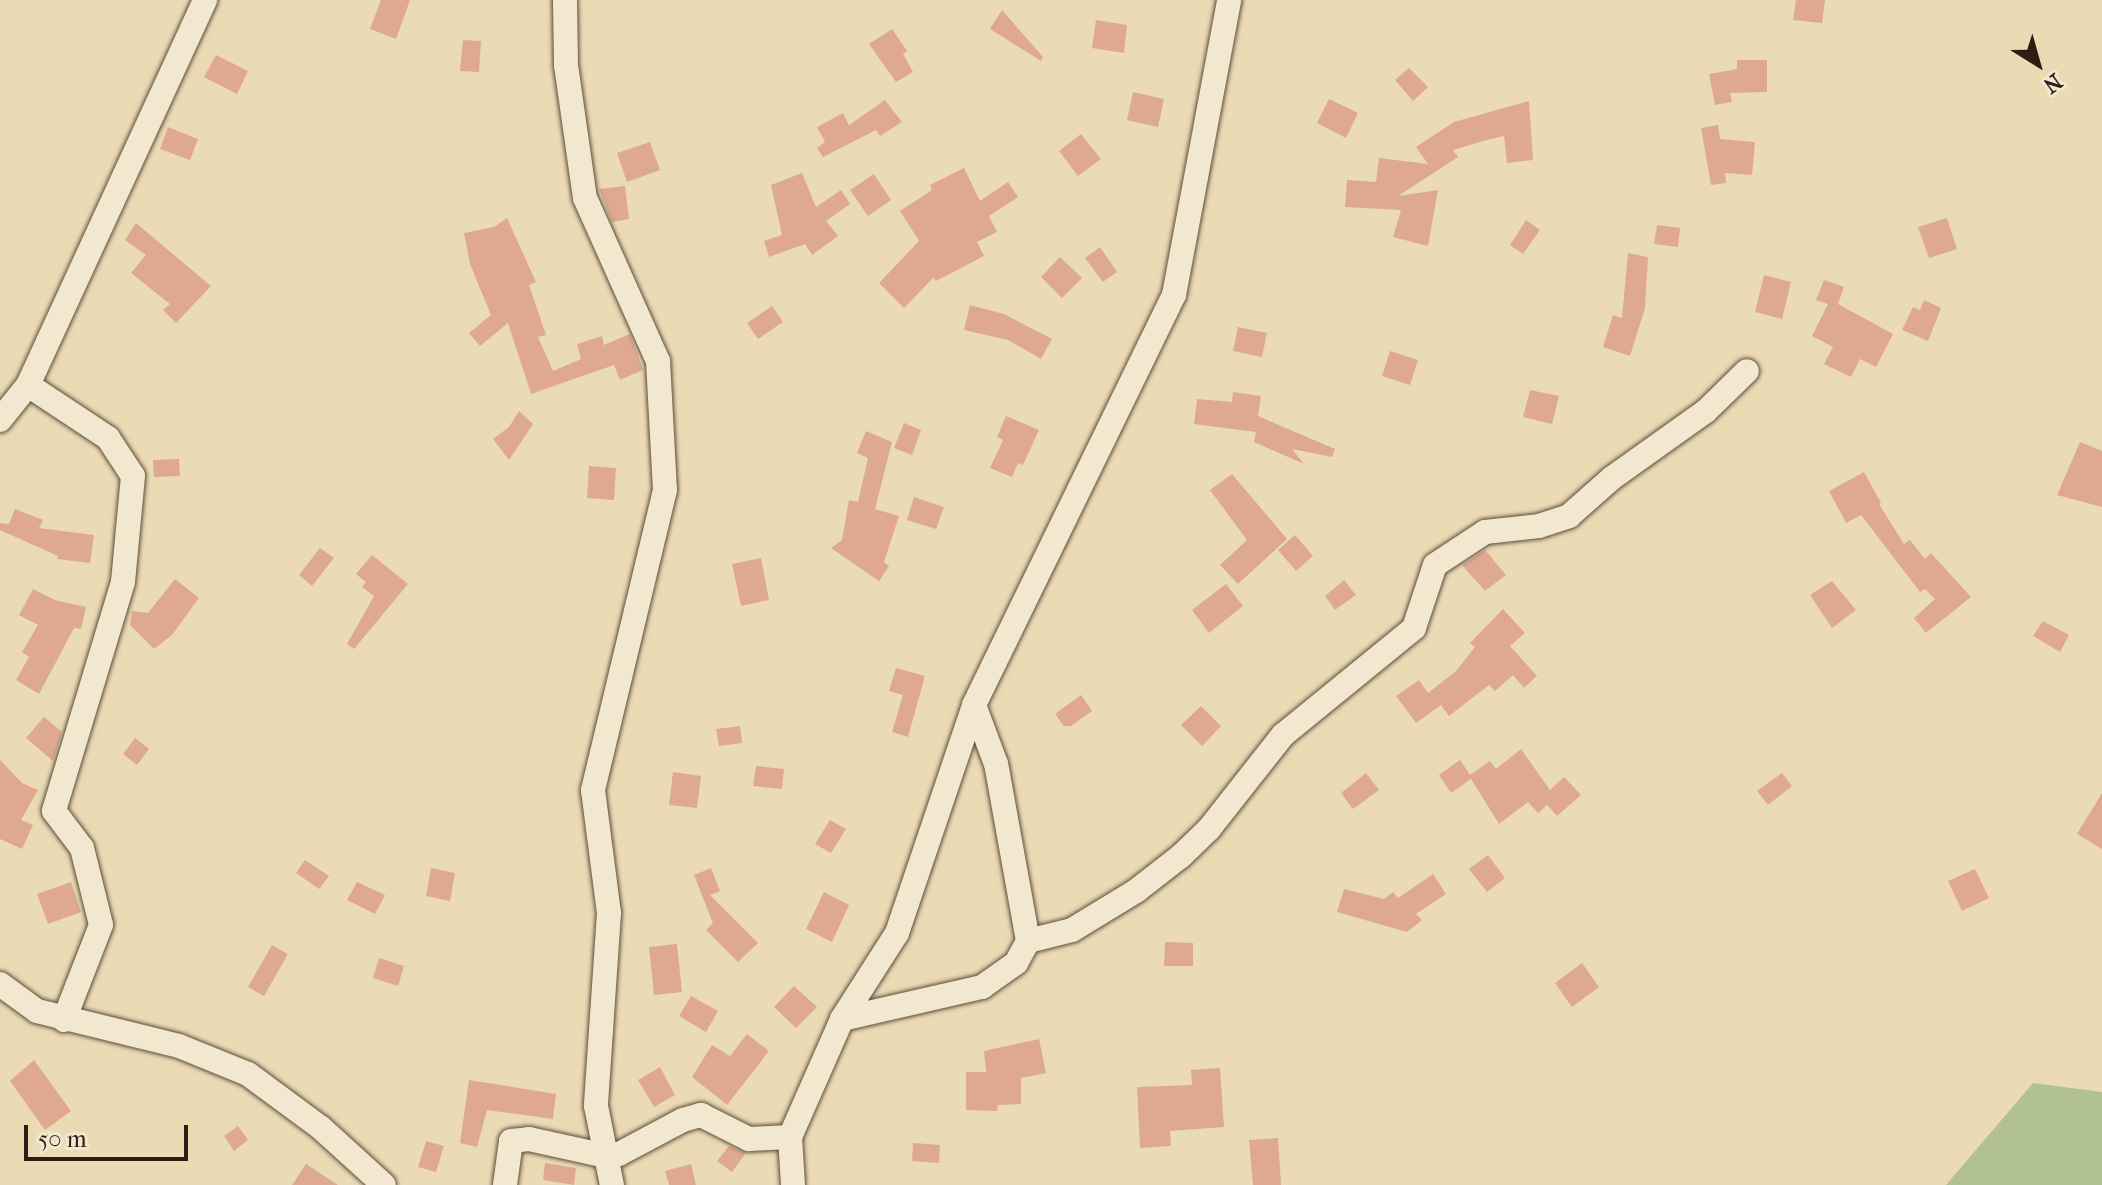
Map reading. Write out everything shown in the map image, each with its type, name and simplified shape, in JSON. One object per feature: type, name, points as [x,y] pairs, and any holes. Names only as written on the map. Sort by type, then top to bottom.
[{"type":"street","points":[[0,420],[28,385],[205,0]]},
{"type":"street","points":[[565,0],[566,65],[585,198],[658,361],[665,490],[593,790],[609,913],[596,1106],[612,1185]]},
{"type":"street","points":[[793,1185],[790,1137],[842,1019],[897,933],[974,705],[1174,295],[1229,0]]},
{"type":"street","points":[[1028,941],[1072,930],[1136,891],[1181,856],[1209,829],[1283,735],[1414,628],[1435,565],[1485,532],[1539,526],[1569,516],[1612,478],[1706,411],[1747,371]]},
{"type":"street","points":[[28,385],[108,438],[133,476],[123,582],[54,811],[82,848],[101,925],[64,1020]]},
{"type":"street","points":[[842,1019],[982,987],[1016,963],[1028,941],[996,764],[974,705]]},
{"type":"street","points":[[0,984],[37,1011],[179,1046],[248,1074],[320,1127],[384,1185]]},
{"type":"street","points":[[505,1185],[511,1141],[529,1139],[606,1156],[619,1154],[683,1120],[701,1115],[749,1139],[790,1137]]},
{"type":"green space","points":[[2033,1083],[2102,1092],[2102,1185],[1946,1185]]},
{"type":"building","points":[[381,0],[410,0],[396,39],[370,29]]},
{"type":"building","points":[[1796,0],[1825,0],[1822,23],[1793,20]]},
{"type":"building","points":[[1002,10],[1043,57],[1041,61],[990,29]]},
{"type":"building","points":[[1096,20],[1127,25],[1124,53],[1092,48]]},
{"type":"building","points":[[892,29],[907,51],[903,54],[913,72],[896,82],[869,44]]},
{"type":"building","points":[[463,40],[481,41],[479,72],[460,71]]},
{"type":"building","points":[[216,55],[248,71],[237,94],[204,77]]},
{"type":"building","points":[[1737,60],[1767,60],[1767,92],[1730,93],[1732,102],[1715,105],[1709,74],[1737,69]]},
{"type":"building","points":[[1409,68],[1428,87],[1413,101],[1395,80]]},
{"type":"building","points":[[1133,92],[1164,99],[1158,127],[1127,120]]},
{"type":"building","points":[[1329,99],[1358,113],[1346,138],[1317,123]]},
{"type":"building","points":[[885,100],[902,122],[880,136],[876,130],[823,157],[817,148],[825,142],[817,127],[843,113],[849,125]]},
{"type":"building","points":[[1529,101],[1533,160],[1507,163],[1504,136],[1483,141],[1453,150],[1458,157],[1398,196],[1438,190],[1428,246],[1393,237],[1401,210],[1345,207],[1347,180],[1376,182],[1379,158],[1428,164],[1416,147],[1454,122]]},
{"type":"building","points":[[1718,125],[1720,139],[1755,142],[1752,175],[1725,173],[1726,183],[1711,185],[1701,128]]},
{"type":"building","points":[[168,127],[198,139],[190,160],[160,149]]},
{"type":"building","points":[[1081,134],[1101,159],[1078,176],[1059,151]]},
{"type":"building","points":[[650,142],[660,170],[627,182],[617,153]]},
{"type":"building","points":[[964,168],[980,201],[1008,182],[1018,197],[989,216],[997,232],[977,242],[984,256],[936,281],[933,278],[904,308],[879,283],[919,241],[900,211],[932,190],[930,185]]},
{"type":"building","points":[[802,173],[816,207],[841,190],[850,204],[826,221],[838,236],[812,255],[805,244],[769,257],[764,241],[782,235],[771,185]]},
{"type":"building","points":[[874,174],[891,200],[868,216],[850,190]]},
{"type":"building","points":[[625,186],[629,219],[612,222],[599,189]]},
{"type":"building","points":[[507,218],[536,282],[529,285],[546,335],[538,337],[553,371],[581,359],[577,344],[602,336],[604,345],[630,334],[643,370],[620,380],[614,365],[531,394],[508,323],[480,346],[469,333],[491,315],[470,264],[464,233],[494,227]]},
{"type":"building","points":[[1947,218],[1957,249],[1929,258],[1918,227]]},
{"type":"building","points":[[1526,220],[1540,230],[1523,254],[1510,245]]},
{"type":"building","points":[[136,223],[211,286],[176,323],[163,310],[170,304],[131,273],[146,255],[125,240]]},
{"type":"building","points":[[1657,225],[1680,228],[1678,247],[1654,244]]},
{"type":"building","points":[[1100,247],[1117,272],[1103,282],[1085,258]]},
{"type":"building","points":[[1628,253],[1648,257],[1645,308],[1630,356],[1603,347],[1613,315],[1622,318]]},
{"type":"building","points":[[1060,257],[1082,278],[1062,298],[1041,277]]},
{"type":"building","points":[[1764,275],[1791,282],[1782,319],[1755,312]]},
{"type":"building","points":[[1824,280],[1844,287],[1838,304],[1893,334],[1876,367],[1860,359],[1851,377],[1824,364],[1833,347],[1812,336],[1828,304],[1816,300]]},
{"type":"building","points":[[1924,300],[1941,308],[1928,341],[1902,330],[1913,307],[1920,310]]},
{"type":"building","points":[[970,305],[1004,314],[1052,339],[1041,359],[1008,340],[964,330]]},
{"type":"building","points":[[772,306],[783,322],[758,339],[747,323]]},
{"type":"building","points":[[1238,327],[1267,333],[1262,357],[1233,351]]},
{"type":"building","points":[[1390,351],[1418,360],[1410,385],[1382,376]]},
{"type":"building","points":[[1530,390],[1559,396],[1552,424],[1523,417]]},
{"type":"building","points":[[1233,392],[1261,396],[1258,416],[1335,449],[1332,457],[1292,449],[1304,464],[1254,442],[1256,432],[1194,424],[1197,399],[1232,402]]},
{"type":"building","points":[[519,411],[533,424],[509,460],[493,439],[509,427]]},
{"type":"building","points":[[1006,416],[1039,430],[1023,465],[1018,463],[1012,477],[990,468],[1003,440],[997,437]]},
{"type":"building","points":[[904,423],[921,430],[912,455],[894,448]]},
{"type":"building","points":[[866,431],[892,442],[875,509],[899,516],[884,562],[889,566],[879,581],[831,548],[842,540],[849,500],[858,502],[868,458],[857,453]]},
{"type":"building","points":[[2080,442],[2102,451],[2102,507],[2057,495]]},
{"type":"building","points":[[179,459],[180,476],[154,477],[153,460]]},
{"type":"building","points":[[589,466],[616,468],[614,500],[587,498]]},
{"type":"building","points":[[1864,472],[1879,504],[1904,544],[1910,540],[1925,559],[1931,553],[1971,597],[1926,633],[1914,618],[1935,599],[1925,589],[1920,592],[1861,515],[1846,523],[1829,491]]},
{"type":"building","points":[[1232,474],[1287,539],[1238,584],[1220,565],[1247,540],[1210,490]]},
{"type":"building","points":[[914,497],[944,507],[936,529],[907,520]]},
{"type":"building","points":[[15,509],[43,520],[39,528],[94,535],[90,563],[57,559],[58,556],[0,530],[0,523],[9,524]]},
{"type":"building","points":[[1295,535],[1313,556],[1296,571],[1278,550]]},
{"type":"building","points":[[320,548],[334,558],[312,586],[299,575]]},
{"type":"building","points":[[1485,550],[1506,575],[1485,591],[1462,565]]},
{"type":"building","points":[[372,555],[408,584],[354,649],[347,644],[374,596],[362,587],[366,582],[356,574]]},
{"type":"building","points":[[761,558],[769,600],[741,606],[732,564]]},
{"type":"building","points":[[175,579],[199,598],[172,635],[154,649],[130,625],[132,611],[148,613]]},
{"type":"building","points":[[1344,580],[1356,595],[1335,610],[1325,596]]},
{"type":"building","points":[[1832,581],[1856,610],[1832,628],[1810,595]]},
{"type":"building","points":[[1226,584],[1243,606],[1209,633],[1192,610]]},
{"type":"building","points":[[33,589],[55,600],[86,607],[81,629],[74,628],[39,694],[16,680],[29,657],[22,652],[38,625],[19,615]]},
{"type":"building","points":[[1503,609],[1525,633],[1510,646],[1537,676],[1524,688],[1513,675],[1495,691],[1489,685],[1449,716],[1441,705],[1416,723],[1396,696],[1419,680],[1428,693],[1456,671],[1475,647],[1470,643]]},
{"type":"building","points":[[2043,621],[2069,635],[2060,652],[2033,636]]},
{"type":"building","points":[[896,668],[925,676],[908,737],[892,732],[903,695],[889,691]]},
{"type":"building","points":[[1081,695],[1092,711],[1071,726],[1064,726],[1055,714]]},
{"type":"building","points":[[1201,706],[1221,726],[1202,746],[1181,725]]},
{"type":"building","points":[[44,717],[62,732],[53,761],[26,738]]},
{"type":"building","points":[[740,726],[742,743],[719,746],[716,729]]},
{"type":"building","points":[[135,738],[149,749],[137,765],[123,754]]},
{"type":"building","points":[[1521,749],[1550,790],[1564,777],[1581,795],[1557,816],[1547,805],[1538,813],[1528,802],[1499,824],[1471,779],[1451,793],[1439,775],[1460,760],[1470,775],[1490,761],[1496,769]]},
{"type":"building","points":[[0,760],[22,783],[38,790],[21,820],[33,825],[22,849],[0,839]]},
{"type":"building","points":[[756,766],[784,769],[782,789],[753,786]]},
{"type":"building","points":[[673,772],[701,776],[697,808],[669,805]]},
{"type":"building","points":[[1366,773],[1379,790],[1353,809],[1341,793]]},
{"type":"building","points":[[1782,773],[1792,786],[1768,805],[1757,791]]},
{"type":"building","points":[[2102,793],[2102,849],[2077,834]]},
{"type":"building","points":[[830,820],[846,829],[831,853],[815,844]]},
{"type":"building","points":[[1488,855],[1505,878],[1487,892],[1469,869]]},
{"type":"building","points":[[305,860],[329,876],[319,889],[296,873]]},
{"type":"building","points":[[431,868],[455,873],[450,901],[426,896]]},
{"type":"building","points":[[711,868],[720,891],[710,895],[758,943],[738,962],[706,930],[713,923],[694,875]]},
{"type":"building","points":[[1975,869],[1989,898],[1962,911],[1948,881]]},
{"type":"building","points":[[1433,874],[1446,894],[1416,914],[1422,920],[1407,932],[1337,912],[1344,889],[1384,899],[1393,892],[1398,898]]},
{"type":"building","points":[[71,882],[81,912],[48,924],[37,894]]},
{"type":"building","points":[[357,882],[385,895],[375,914],[347,900]]},
{"type":"building","points":[[824,892],[849,905],[832,942],[806,929]]},
{"type":"building","points":[[1165,942],[1193,943],[1193,966],[1164,966]]},
{"type":"building","points":[[677,944],[682,992],[654,995],[649,947]]},
{"type":"building","points":[[272,945],[288,954],[264,996],[248,987]]},
{"type":"building","points":[[379,958],[404,966],[398,986],[373,978]]},
{"type":"building","points":[[1582,963],[1599,987],[1572,1007],[1555,983]]},
{"type":"building","points":[[794,986],[817,1007],[796,1028],[774,1007]]},
{"type":"building","points":[[691,996],[718,1011],[706,1032],[679,1016]]},
{"type":"building","points":[[747,1034],[769,1051],[727,1105],[692,1077],[712,1045],[730,1056]]},
{"type":"building","points":[[1039,1039],[1046,1073],[1021,1078],[1021,1104],[998,1105],[997,1111],[966,1110],[966,1072],[986,1072],[984,1051]]},
{"type":"building","points":[[34,1060],[71,1111],[45,1130],[10,1081]]},
{"type":"building","points":[[660,1067],[675,1095],[654,1107],[638,1080]]},
{"type":"building","points":[[1220,1068],[1224,1127],[1170,1131],[1171,1146],[1140,1148],[1137,1087],[1192,1085],[1191,1070]]},
{"type":"building","points":[[469,1080],[556,1094],[553,1119],[487,1110],[477,1147],[460,1143]]},
{"type":"building","points":[[238,1126],[248,1140],[234,1151],[224,1136]]},
{"type":"building","points":[[1278,1138],[1281,1185],[1253,1185],[1249,1140]]},
{"type":"building","points":[[426,1141],[444,1146],[436,1172],[418,1167]]},
{"type":"building","points":[[913,1143],[940,1145],[939,1163],[912,1161]]},
{"type":"building","points":[[729,1146],[746,1153],[732,1172],[717,1161]]},
{"type":"building","points":[[545,1163],[576,1168],[574,1185],[543,1180]]},
{"type":"building","points":[[306,1164],[338,1185],[292,1185]]},
{"type":"building","points":[[691,1164],[696,1185],[669,1185],[665,1171]]}]
